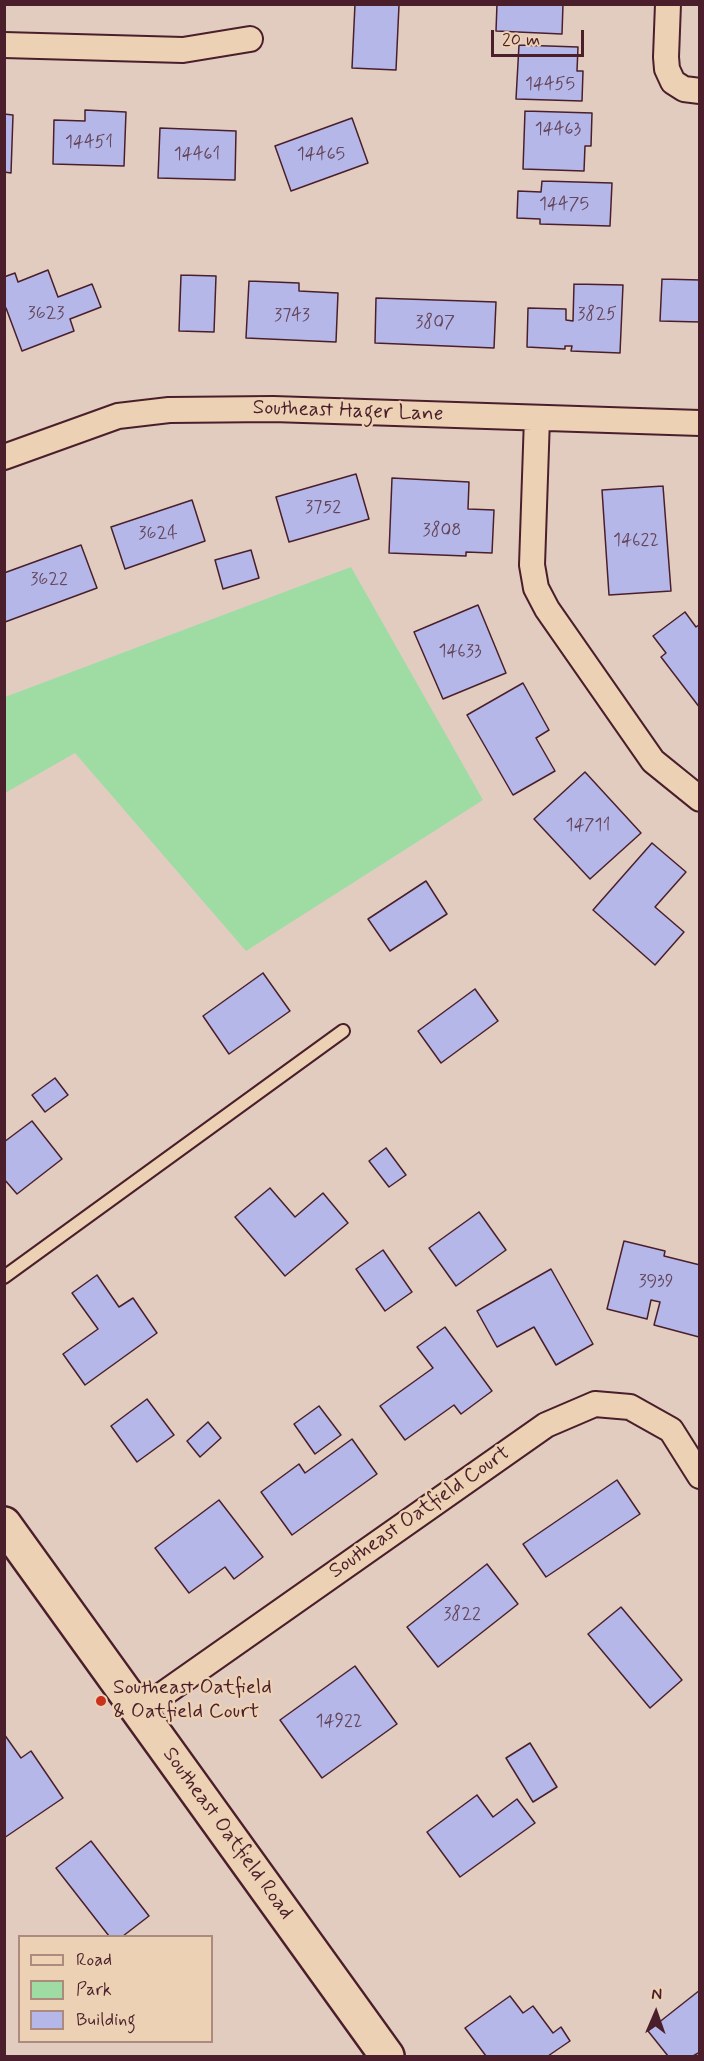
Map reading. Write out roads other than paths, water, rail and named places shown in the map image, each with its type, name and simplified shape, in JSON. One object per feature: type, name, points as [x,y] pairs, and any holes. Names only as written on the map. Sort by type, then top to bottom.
[{"type":"main road","name":"Southeast Oatfield Road","points":[[4,1524],[387,2056]]},
{"type":"street","points":[[668,4],[667,69],[673,82],[684,89],[699,91]]},
{"type":"street","points":[[4,45],[183,50],[250,39]]},
{"type":"street","name":"Southeast Hager Lane","points":[[4,457],[118,416],[169,410],[273,409],[699,423]]},
{"type":"street","points":[[537,418],[532,565],[536,588],[547,609],[653,761],[699,799]]},
{"type":"street","name":"Southeast Oatfield Court","points":[[139,1711],[546,1425],[585,1408],[595,1404],[630,1407],[671,1430],[699,1476]]},
{"type":"lane","points":[[4,1277],[343,1031]]},
{"type":"place","name":"Southeast Oatfield & Oatfield Court","points":[[101,1701]]}]
